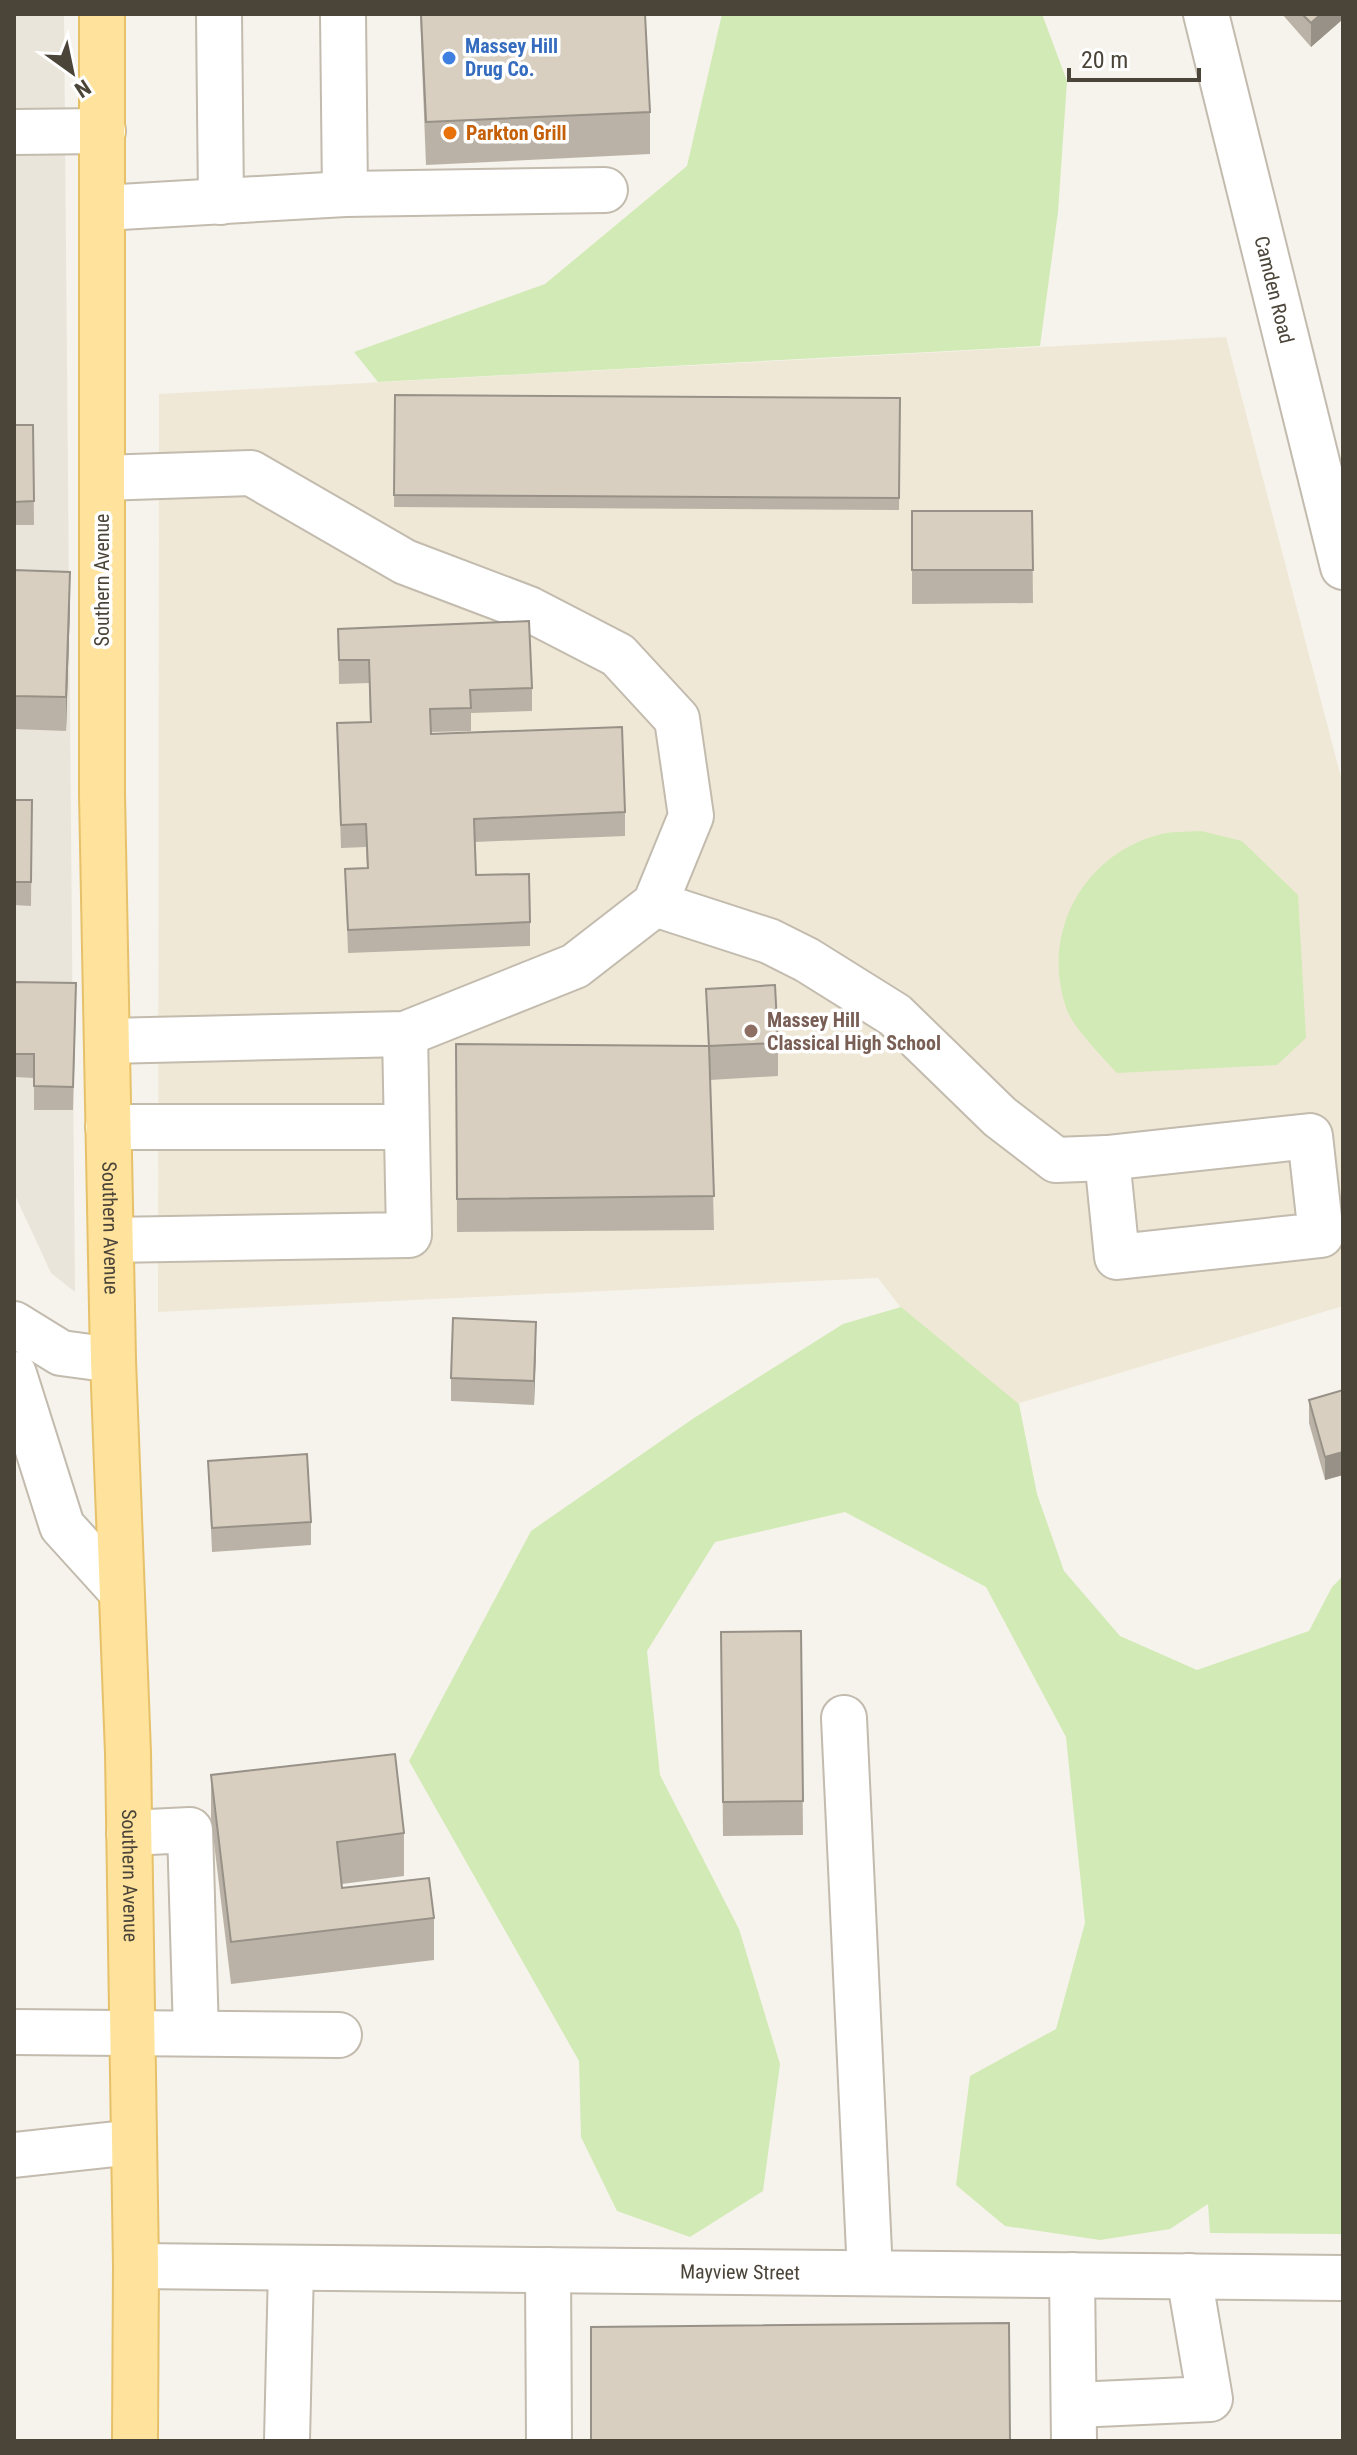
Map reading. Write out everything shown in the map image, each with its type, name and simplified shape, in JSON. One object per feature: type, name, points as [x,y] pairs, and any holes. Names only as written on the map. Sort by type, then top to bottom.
[{"type":"main road","name":"Southern Avenue","points":[[102,14],[102,794],[113,1360],[129,1833],[136,2266],[135,2441]]},
{"type":"street","points":[[219,14],[221,202]]},
{"type":"street","points":[[343,14],[345,194]]},
{"type":"street","name":"Camden Road","points":[[1206,14],[1343,567]]},
{"type":"street","points":[[14,132],[103,131]]},
{"type":"street","points":[[103,208],[345,194],[605,190]]},
{"type":"street","points":[[102,478],[251,473],[405,562],[529,609],[618,655],[677,719],[691,816],[655,904],[575,966],[405,1034],[107,1041]]},
{"type":"street","points":[[655,904],[769,941],[807,960],[895,1015],[1000,1117],[1056,1160],[1107,1158],[1310,1136],[1321,1235],[1117,1257],[1107,1158]]},
{"type":"street","points":[[111,1240],[409,1235],[405,1034]]},
{"type":"street","points":[[108,1127],[405,1127]]},
{"type":"street","points":[[14,1324],[61,1353],[113,1360]]},
{"type":"street","points":[[14,1374],[62,1526],[120,1590]]},
{"type":"street","points":[[844,1718],[870,2273]]},
{"type":"street","points":[[129,1833],[190,1830],[196,2033]]},
{"type":"street","points":[[14,2032],[339,2035]]},
{"type":"street","points":[[14,2155],[134,2142]]},
{"type":"street","name":"Mayview Street","points":[[136,2266],[1343,2278]]},
{"type":"street","points":[[287,2441],[291,2268]]},
{"type":"street","points":[[548,2270],[549,2441]]},
{"type":"street","points":[[1072,2275],[1074,2423],[1210,2399],[1189,2276]]},
{"type":"shaded area","points":[[14,14],[64,14],[75,1292],[51,1273],[14,1193]]},
{"type":"shaded area","name":"Massey Hill Classical High School","points":[[1226,337],[1343,785],[1343,1306],[983,1414],[878,1278],[158,1312],[159,394]]},
{"type":"green space","points":[[722,14],[1042,14],[1067,81],[1058,212],[1040,346],[378,382],[354,352],[545,284],[687,166]]},
{"type":"green space","points":[[1201,831],[1242,841],[1298,895],[1306,1038],[1277,1065],[1117,1073],[1082,1033],[1067,1010],[1060,982],[1059,954],[1064,928],[1088,880],[1108,861],[1131,846],[1158,835]]},
{"type":"green space","points":[[901,1307],[1019,1404],[1037,1494],[1064,1571],[1120,1636],[1197,1670],[1309,1631],[1332,1587],[1343,1576],[1343,2234],[1210,2233],[1208,2204],[1170,2229],[1100,2240],[1005,2226],[956,2185],[970,2076],[1056,2029],[1085,1923],[1066,1737],[986,1587],[845,1512],[715,1542],[647,1651],[660,1775],[739,1929],[780,2064],[763,2191],[690,2237],[617,2211],[581,2137],[579,2061],[409,1761],[531,1531],[694,1418],[843,1324]]},
{"type":"building","points":[[421,14],[645,14],[650,112],[426,122]]},
{"type":"building","points":[[1302,14],[1321,14],[1311,23]]},
{"type":"building","points":[[395,395],[900,398],[899,498],[394,495]]},
{"type":"building","points":[[14,425],[33,425],[34,501],[14,502]]},
{"type":"building","points":[[912,511],[1032,511],[1033,570],[912,570]]},
{"type":"building","points":[[14,570],[70,572],[66,697],[14,696]]},
{"type":"building","points":[[529,621],[532,688],[470,690],[471,708],[430,709],[431,734],[622,727],[625,812],[474,819],[476,875],[529,874],[530,922],[348,930],[345,869],[368,868],[366,824],[341,825],[337,723],[371,722],[369,660],[339,660],[338,629]]},
{"type":"building","points":[[14,800],[32,800],[31,882],[14,882]]},
{"type":"building","points":[[14,982],[76,983],[73,1087],[34,1086],[34,1054],[14,1054]]},
{"type":"building","points":[[775,985],[778,1043],[709,1046],[706,989]]},
{"type":"building","points":[[456,1044],[709,1046],[714,1196],[457,1199]]},
{"type":"building","points":[[453,1318],[536,1322],[534,1381],[451,1378]]},
{"type":"building","points":[[1343,1390],[1343,1452],[1325,1457],[1309,1400]]},
{"type":"building","points":[[307,1454],[311,1522],[212,1528],[208,1461]]},
{"type":"building","points":[[801,1631],[803,1801],[723,1802],[721,1632]]},
{"type":"building","points":[[395,1754],[404,1833],[337,1842],[342,1888],[429,1878],[434,1918],[231,1942],[211,1775]]},
{"type":"building","points":[[1009,2323],[1010,2441],[591,2441],[591,2327]]},
{"type":"place","name":"Massey Hill Drug Co.","points":[[449,58]]},
{"type":"place","name":"Parkton Grill","points":[[450,133]]},
{"type":"place","name":"Massey Hill Classical High School","points":[[751,1031]]}]
